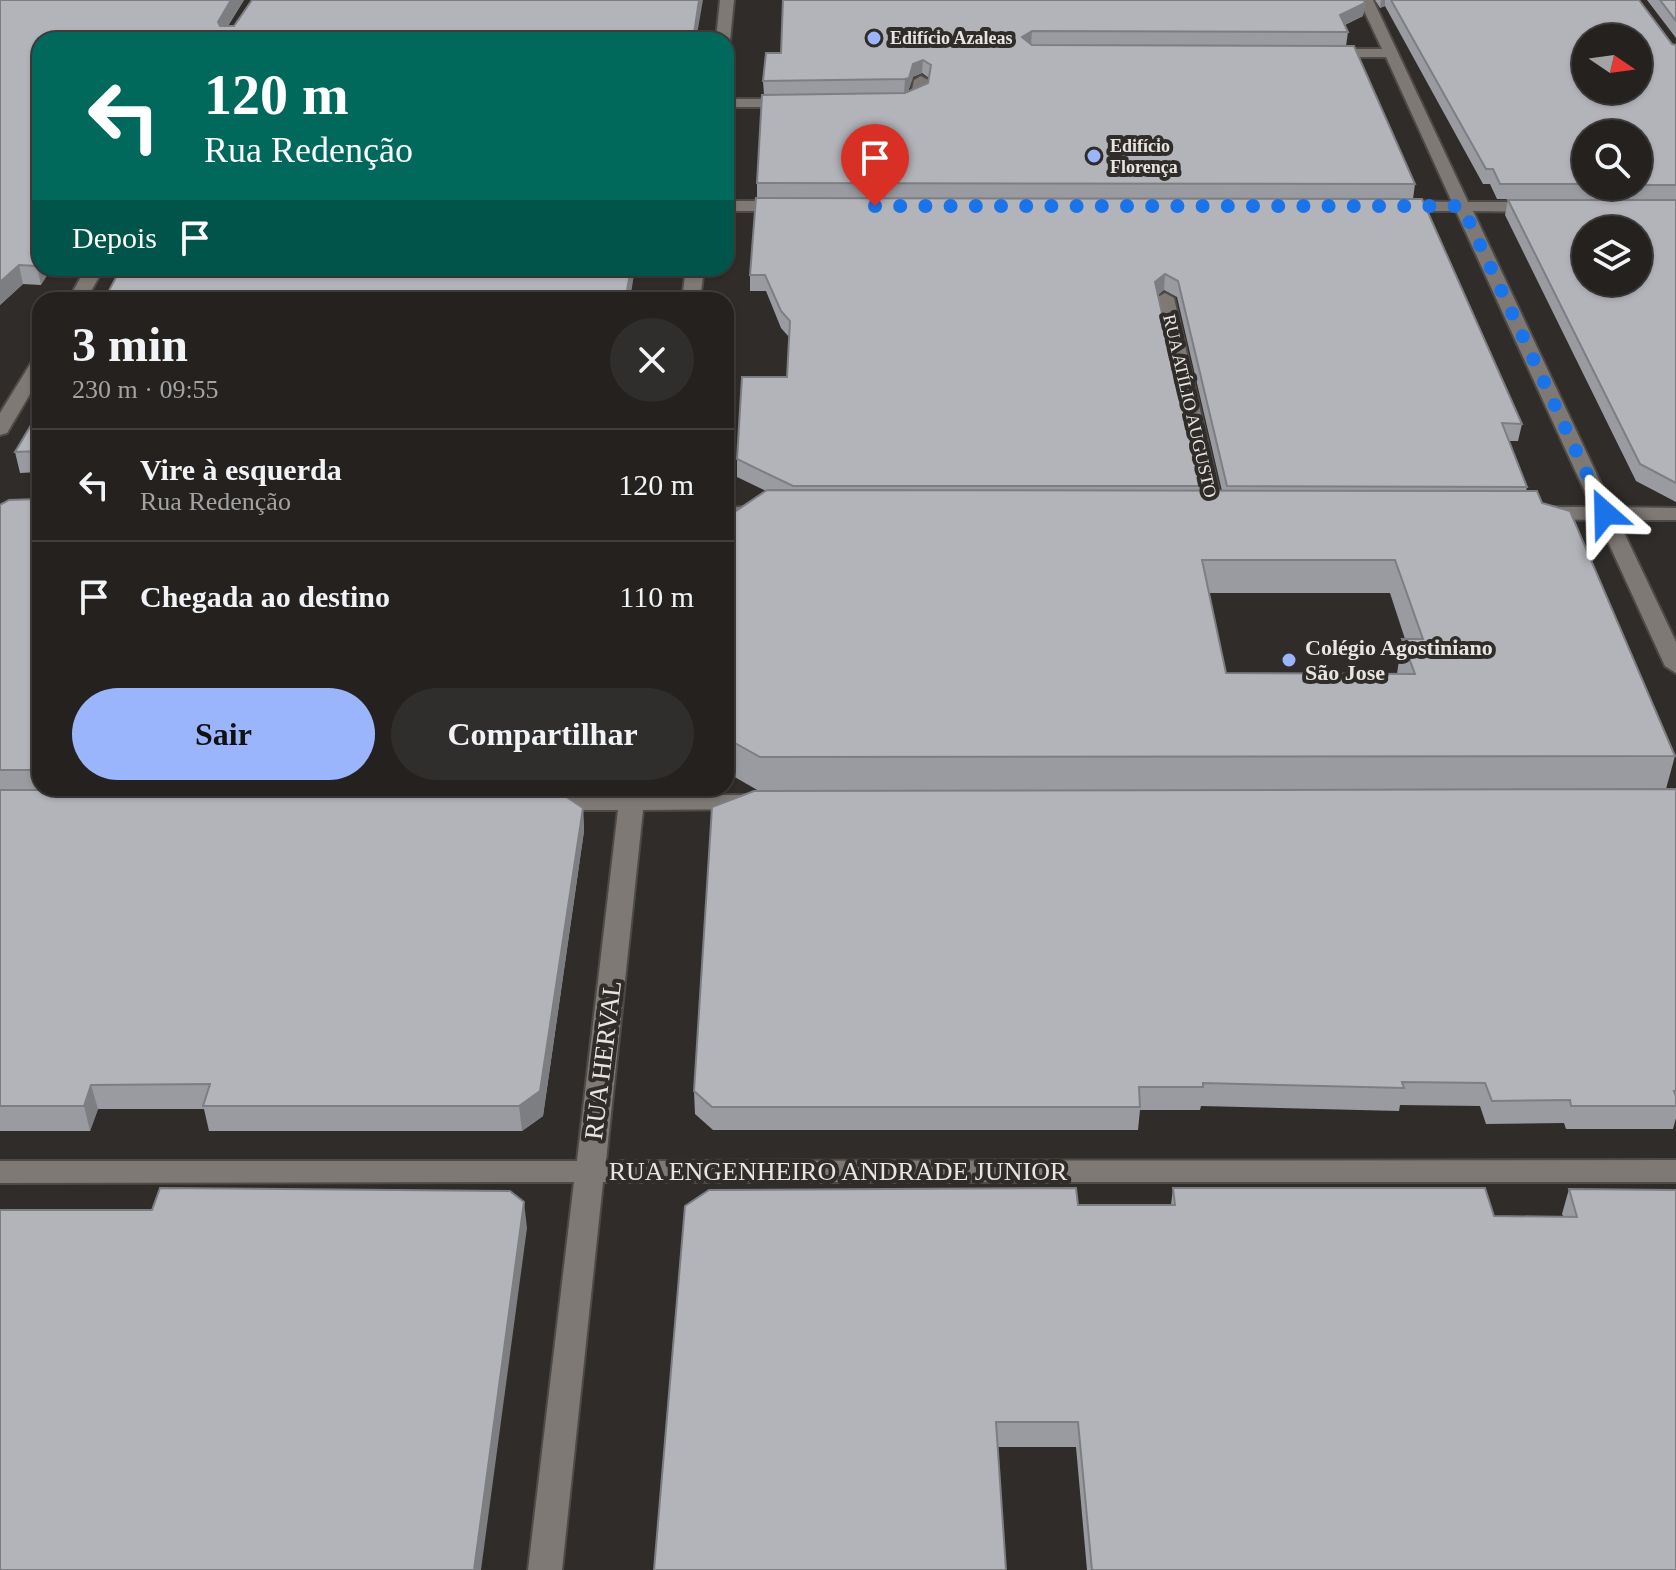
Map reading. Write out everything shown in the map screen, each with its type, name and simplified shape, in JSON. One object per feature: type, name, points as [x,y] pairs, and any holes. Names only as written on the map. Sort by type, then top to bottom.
[{"type":"street","points":[[724,32],[727,0]]},
{"type":"street","points":[[1366,0],[1676,666]]},
{"type":"street","points":[[1313,53],[1389,53]]},
{"type":"street","points":[[875,101],[913,100],[920,94],[921,80]]},
{"type":"street","points":[[734,103],[815,102]]},
{"type":"street","points":[[734,206],[799,206]]},
{"type":"street","points":[[1383,206],[1554,207]]},
{"type":"street","name":"RUA ATÍLIO AUGUSTO","points":[[1165,298],[1214,513]]},
{"type":"street","points":[[0,429],[32,375]]},
{"type":"street","points":[[734,513],[780,513]]},
{"type":"street","points":[[1519,513],[1676,514]]},
{"type":"street","points":[[516,803],[618,796]]},
{"type":"street","name":"RUA HERVAL","points":[[545,1570],[632,796]]},
{"type":"street","points":[[654,796],[788,802]]},
{"type":"street","name":"RUA ENGENHEIRO ANDRADE JUNIOR","points":[[0,1172],[1676,1171]]},
{"type":"building","points":[[0,0],[231,0],[218,22],[220,26],[234,26],[252,0],[699,0],[694,32],[32,32],[32,266],[19,265],[0,282]]},
{"type":"building","points":[[783,0],[1364,0],[1365,3],[1340,15],[1348,32],[1032,31],[1022,37],[1032,45],[1354,46],[1415,184],[757,183],[762,95],[905,93],[928,83],[931,65],[923,60],[913,64],[909,78],[905,79],[763,81],[766,53],[781,53]]},
{"type":"building","points":[[1391,0],[1639,0],[1672,44],[1676,45],[1676,185],[1652,185],[1652,120],[1572,120],[1572,184],[1500,184],[1493,169],[1486,169]]},
{"type":"building","points":[[1660,0],[1676,0],[1676,21]]},
{"type":"building","points":[[756,198],[1422,199],[1522,424],[1502,423],[1527,487],[1227,486],[1178,281],[1165,274],[1155,282],[1201,486],[793,486],[737,459],[742,377],[787,377],[790,321],[781,311],[765,275],[750,275]]},
{"type":"building","points":[[1508,200],[1676,200],[1676,483],[1640,464]]},
{"type":"building","points":[[117,276],[630,276],[627,292],[108,292]]},
{"type":"building","points":[[32,423],[32,451],[15,452]]},
{"type":"building","points":[[767,490],[1537,491],[1542,503],[1570,511],[1675,756],[760,757],[734,742],[734,512]],"holes":[[[1202,560],[1395,560],[1423,639],[1402,639],[1415,674],[1226,673]]]},
{"type":"building","points":[[32,499],[32,770],[0,770],[0,505],[9,500]]},
{"type":"building","points":[[1676,789],[1676,1106],[1571,1106],[1570,1100],[1492,1101],[1485,1083],[1402,1082],[1404,1088],[1203,1083],[1203,1087],[1139,1087],[1140,1107],[712,1107],[694,1091],[712,807],[754,791]]},
{"type":"building","points":[[0,790],[32,790],[32,796],[565,796],[583,808],[540,1091],[519,1106],[203,1106],[210,1084],[91,1085],[84,1106],[0,1106]]},
{"type":"building","points":[[160,1188],[510,1191],[524,1202],[474,1570],[0,1570],[0,1210],[152,1210]]},
{"type":"building","points":[[1076,1188],[1078,1205],[1175,1205],[1173,1188],[1485,1188],[1494,1216],[1577,1217],[1569,1189],[1676,1190],[1676,1570],[1092,1570],[1078,1422],[996,1422],[1006,1570],[654,1570],[685,1206],[709,1190]]},
{"type":"place","name":"Edifício Azaleas","points":[[874,38]]},
{"type":"place","name":"Edifício Florença","points":[[1094,156]]},
{"type":"place","name":"Colégio Agostiniano São Jose","points":[[1289,660]]},
{"type":"route","points":[[875,206],[1462,206],[1605,513]]}]
